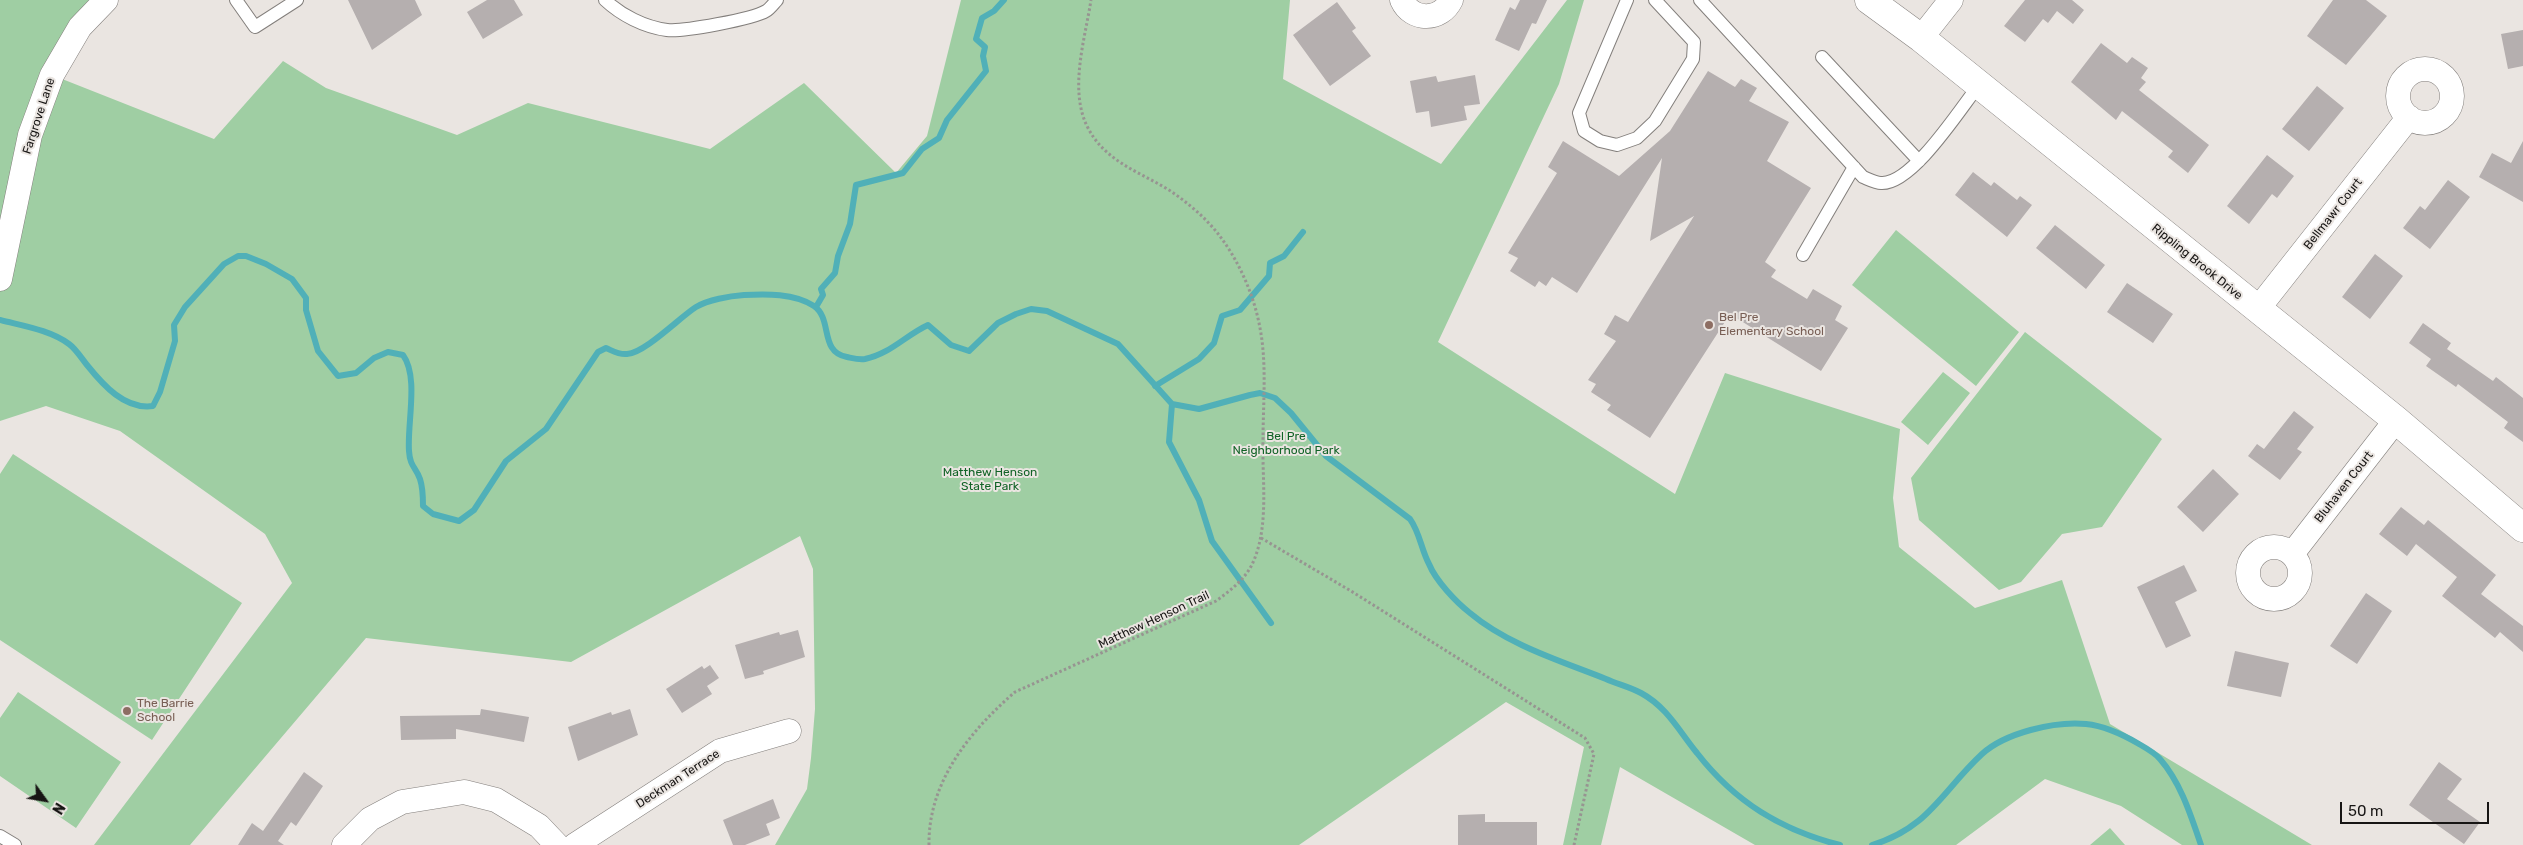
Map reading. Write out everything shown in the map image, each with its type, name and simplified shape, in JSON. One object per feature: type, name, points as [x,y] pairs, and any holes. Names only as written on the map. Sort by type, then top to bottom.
[{"type":"street","name":"Fargrove Lane","points":[[0,279],[30,135],[52,75],[80,27],[101,3],[106,0]]},
{"type":"street","points":[[1402,0],[1409,10],[1426,17],[1443,11],[1451,0]]},
{"type":"street","name":"Rippling Brook Drive","points":[[1869,0],[1921,38],[2396,420],[2523,528]]},
{"type":"street","points":[[1921,38],[1951,0]]},
{"type":"street","name":"Bellmawr Court","points":[[2257,310],[2409,117]]},
{"type":"street","name":"Bluhaven Court","points":[[2292,554],[2396,420]]},
{"type":"street","name":"Deckman Terrace","points":[[576,845],[720,751],[789,731]]},
{"type":"street","points":[[344,845],[370,819],[402,802],[464,792],[496,800],[539,826],[557,845]]},
{"type":"lane","points":[[236,0],[255,27],[297,0]]},
{"type":"lane","points":[[605,0],[616,10],[647,25],[668,30],[711,26],[766,11],[777,0]]},
{"type":"lane","points":[[1627,0],[1579,113],[1584,131],[1600,141],[1617,145],[1637,138],[1655,121],[1693,59],[1694,42],[1656,0]]},
{"type":"lane","points":[[1700,0],[1863,178],[1882,184],[1902,178],[1919,161],[1978,84]]},
{"type":"lane","points":[[1822,57],[1919,161]]},
{"type":"lane","points":[[1803,255],[1854,167]]},
{"type":"lane","points":[[0,836],[15,845]]},
{"type":"path","name":"Matthew Henson Trail","points":[[929,845],[938,791],[948,769],[980,725],[1015,692],[1216,601],[1233,588],[1254,562],[1263,529],[1263,377],[1260,328],[1256,309],[1234,258],[1205,219],[1170,190],[1113,159],[1104,151],[1087,126],[1079,93],[1081,63],[1091,0]]},
{"type":"path","points":[[1261,538],[1351,591],[1585,738],[1594,754],[1574,845]]},
{"type":"green space","points":[[0,0],[106,0],[52,75],[214,139],[283,61],[326,88],[457,135],[528,103],[710,149],[804,83],[896,173],[927,136],[961,0],[1290,0],[1283,79],[1441,164],[1567,0],[1584,0],[1559,84],[1438,342],[1675,494],[1725,373],[1900,429],[1893,498],[1899,547],[1975,608],[2062,580],[2110,724],[2312,845],[2182,845],[2121,806],[2045,779],[1956,845],[1755,845],[1620,767],[1601,845],[1563,845],[1584,747],[1506,702],[1299,845],[775,845],[807,789],[815,709],[813,569],[800,536],[571,662],[366,638],[190,845],[94,845],[292,583],[265,534],[120,431],[46,406],[0,421]]},
{"type":"green space","points":[[1896,230],[2019,332],[1976,386],[1852,285]]},
{"type":"green space","points":[[2025,332],[2162,439],[2102,527],[2062,534],[2021,582],[1999,590],[1919,520],[1911,478]]},
{"type":"green space","points":[[1943,372],[1970,393],[1928,445],[1901,422]]},
{"type":"green space","points":[[13,454],[242,603],[152,740],[0,640],[0,474]]},
{"type":"green space","points":[[18,692],[121,762],[76,828],[0,776],[0,718]]},
{"type":"green space","points":[[2110,828],[2125,845],[2090,845]]},
{"type":"building","points":[[348,0],[415,0],[422,15],[372,50]]},
{"type":"building","points":[[487,0],[514,0],[523,15],[483,39],[467,12]]},
{"type":"building","points":[[1520,0],[1547,0],[1536,24],[1532,23],[1519,51],[1495,40],[1510,7],[1515,10]]},
{"type":"building","points":[[2025,0],[2072,0],[2084,10],[2073,24],[2057,11],[2048,23],[2043,19],[2025,42],[2004,26]]},
{"type":"building","points":[[2333,0],[2366,0],[2387,16],[2346,65],[2307,36]]},
{"type":"building","points":[[1337,2],[1356,28],[1352,31],[1371,56],[1330,86],[1293,35]]},
{"type":"building","points":[[2523,30],[2523,66],[2508,69],[2501,34]]},
{"type":"building","points":[[2101,43],[2127,63],[2132,57],[2148,68],[2141,78],[2146,82],[2139,90],[2209,145],[2188,173],[2168,157],[2173,151],[2122,111],[2116,120],[2071,82]]},
{"type":"building","name":"Bel Pre Elementary School","points":[[1708,71],[1735,87],[1741,79],[1757,88],[1749,101],[1789,122],[1767,161],[1811,188],[1765,262],[1776,270],[1771,277],[1807,299],[1813,289],[1842,306],[1835,320],[1848,328],[1821,371],[1730,314],[1650,438],[1607,410],[1611,405],[1591,392],[1596,384],[1588,380],[1616,341],[1604,334],[1615,315],[1628,322],[1694,216],[1650,241],[1662,158],[1577,293],[1552,277],[1546,286],[1539,281],[1535,287],[1510,271],[1518,258],[1508,253],[1557,173],[1548,167],[1563,141],[1619,176],[1670,131]]},
{"type":"building","points":[[1475,75],[1480,104],[1464,106],[1467,120],[1431,127],[1429,111],[1416,113],[1410,81],[1436,76],[1438,82]]},
{"type":"building","points":[[2317,86],[2344,108],[2309,151],[2282,129]]},
{"type":"building","points":[[2523,141],[2523,202],[2479,177],[2492,153],[2511,163]]},
{"type":"building","points":[[2267,155],[2294,176],[2277,198],[2272,194],[2249,224],[2227,206]]},
{"type":"building","points":[[1973,172],[1991,186],[1994,182],[2017,200],[2020,196],[2032,205],[2007,237],[1955,195]]},
{"type":"building","points":[[2448,180],[2470,197],[2430,249],[2403,228],[2420,206],[2425,210]]},
{"type":"building","points":[[2055,225],[2105,265],[2086,289],[2036,248]]},
{"type":"building","points":[[2375,254],[2403,276],[2370,319],[2342,297]]},
{"type":"building","points":[[2127,283],[2173,314],[2153,343],[2107,312]]},
{"type":"building","points":[[2423,323],[2451,343],[2447,349],[2493,381],[2496,377],[2523,398],[2523,442],[2504,428],[2508,422],[2458,384],[2456,387],[2426,366],[2431,359],[2409,343]]},
{"type":"building","points":[[2294,411],[2314,427],[2297,449],[2302,452],[2280,480],[2248,456],[2257,444],[2264,449]]},
{"type":"building","points":[[2213,469],[2239,494],[2203,532],[2177,507]]},
{"type":"building","points":[[2401,507],[2424,525],[2428,520],[2496,575],[2481,594],[2523,626],[2523,652],[2500,632],[2495,638],[2442,596],[2457,577],[2416,544],[2407,556],[2379,534]]},
{"type":"building","points":[[2184,565],[2197,591],[2175,602],[2191,636],[2166,648],[2137,587]]},
{"type":"building","points":[[2366,593],[2392,611],[2357,664],[2330,646]]},
{"type":"building","points":[[798,630],[805,657],[763,671],[764,674],[745,679],[735,645],[779,632],[780,635]]},
{"type":"building","points":[[2235,651],[2289,663],[2281,697],[2227,686]]},
{"type":"building","points":[[710,665],[719,678],[707,686],[712,694],[682,713],[666,689],[702,666],[704,669]]},
{"type":"building","points":[[481,709],[529,717],[524,742],[456,729],[456,739],[401,740],[400,716],[480,715]]},
{"type":"building","points":[[630,709],[638,735],[578,761],[568,727],[611,712],[612,715]]},
{"type":"building","points":[[2439,762],[2462,779],[2447,799],[2480,822],[2464,844],[2409,805]]},
{"type":"building","points":[[304,772],[323,786],[296,826],[291,822],[278,841],[284,845],[238,845],[252,823],[263,831]]},
{"type":"building","points":[[773,799],[780,818],[766,824],[770,835],[745,845],[733,845],[723,820]]},
{"type":"building","points":[[1485,814],[1485,822],[1537,822],[1537,845],[1458,845],[1458,815]]},
{"type":"waterway","points":[[816,307],[823,295],[821,289],[835,273],[838,256],[850,224],[856,185],[903,173],[922,149],[939,138],[947,120],[986,71],[983,56],[985,47],[976,39],[982,18],[994,11],[1004,0]]},
{"type":"waterway","points":[[1155,386],[1199,359],[1214,343],[1222,316],[1240,310],[1269,276],[1270,263],[1284,256],[1303,232]]},
{"type":"waterway","points":[[0,320],[36,329],[62,339],[74,349],[100,380],[115,394],[133,404],[153,406],[160,392],[175,341],[174,325],[185,307],[224,264],[238,256],[246,256],[266,264],[292,279],[306,298],[306,310],[318,351],[338,376],[356,373],[374,358],[388,352],[403,355],[408,364],[411,388],[410,456],[421,482],[423,506],[433,514],[459,521],[474,510],[506,461],[546,429],[598,352],[606,348],[621,354],[627,354],[643,348],[689,312],[706,302],[732,296],[761,294],[780,295],[798,299],[814,306],[820,312],[829,342],[838,354],[860,359],[874,357],[928,325],[951,345],[969,351],[998,323],[1031,309],[1047,311],[1118,344],[1172,404],[1199,409],[1260,393],[1275,398],[1291,413],[1326,456],[1410,519],[1432,571],[1441,584],[1470,613],[1518,643],[1553,659],[1641,693],[1665,712],[1712,770],[1743,800],[1761,812],[1798,831],[1840,845]]},
{"type":"waterway","points":[[1172,404],[1169,442],[1199,500],[1212,541],[1271,623]]},
{"type":"waterway","points":[[1872,845],[1908,829],[1933,807],[1982,754],[1992,747],[2017,734],[2059,724],[2086,724],[2113,731],[2142,746],[2158,757],[2180,789],[2201,845]]},
{"type":"place","name":"Bel Pre Elementary School","points":[[1709,325]]},
{"type":"place","name":"The Barrie School","points":[[127,711]]},
{"type":"park label","name":"Bel Pre Neighborhood Park","points":[[1286,444]]},
{"type":"park label","name":"Matthew Henson State Park","points":[[990,480]]}]
